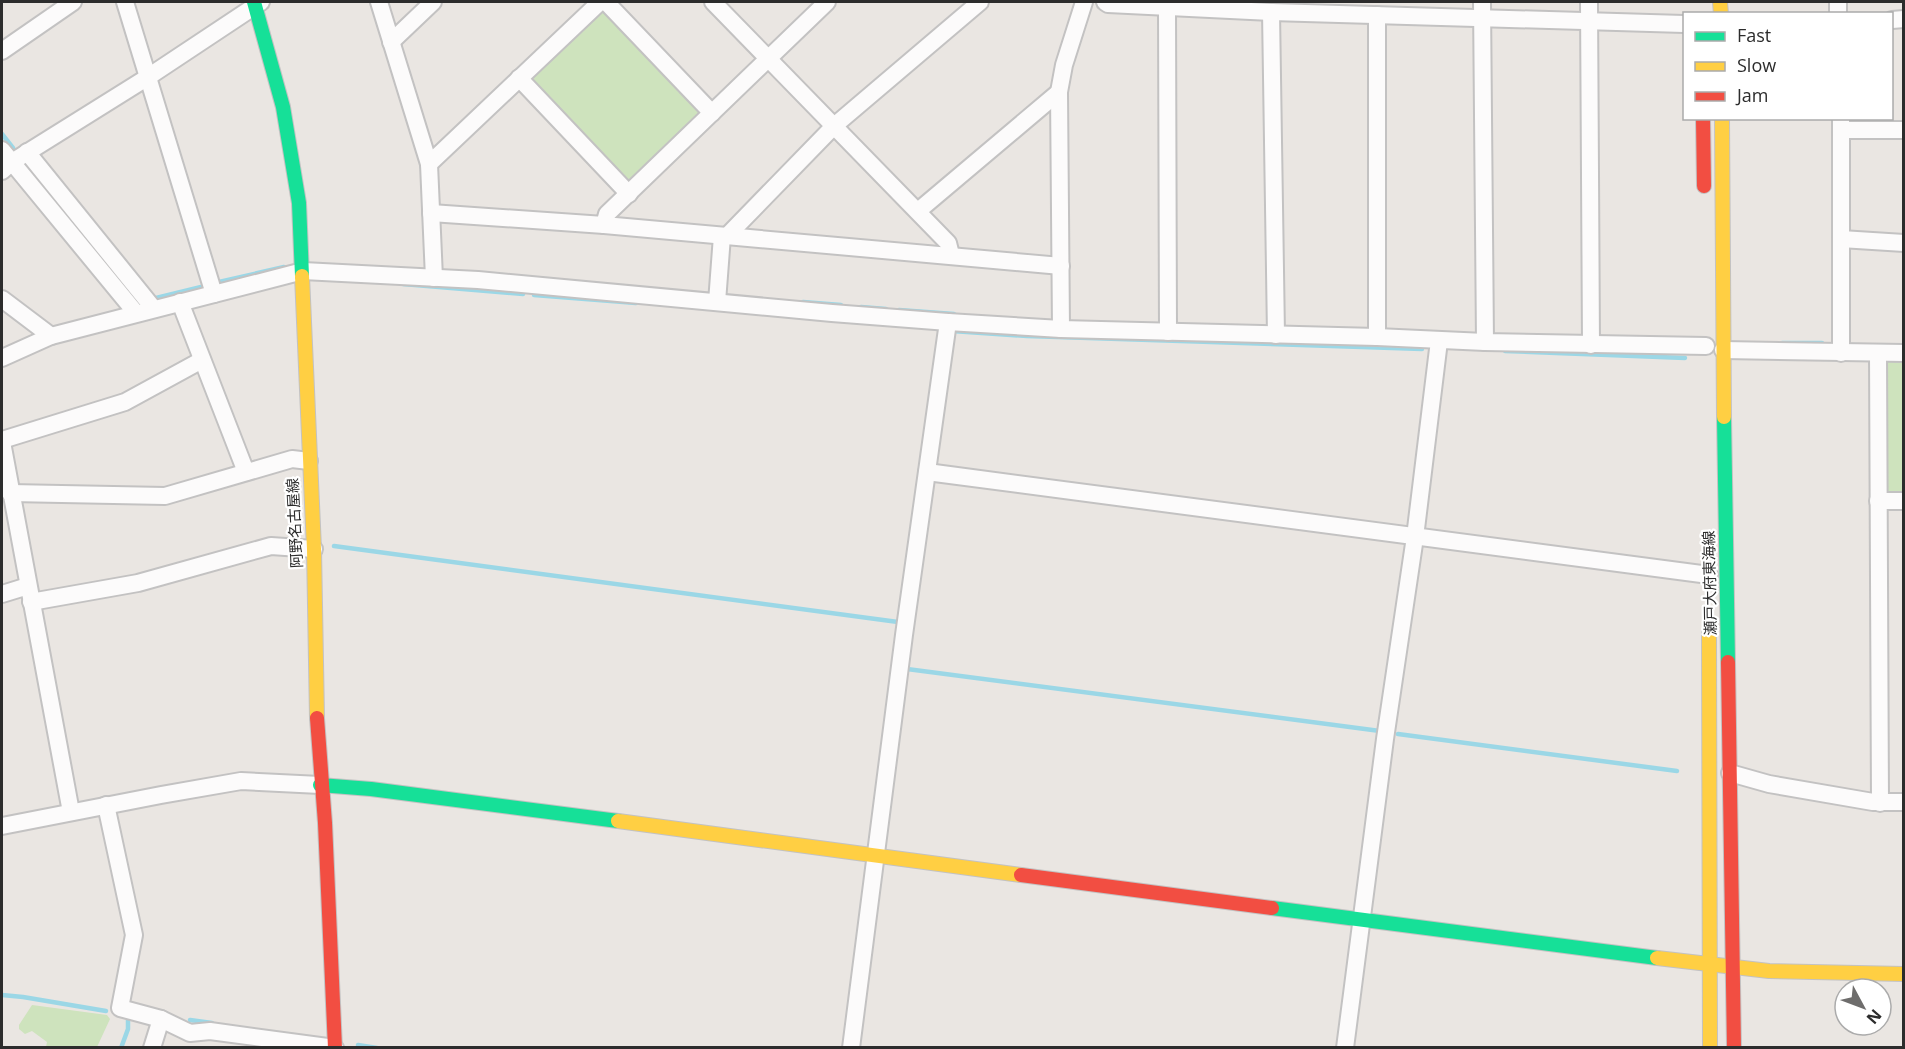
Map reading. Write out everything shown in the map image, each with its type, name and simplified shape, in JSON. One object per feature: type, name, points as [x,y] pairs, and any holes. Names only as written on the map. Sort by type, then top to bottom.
[{"type":"main road","name":"阿野名古屋線","points":[[257,3],[283,107],[297,180],[303,271],[314,549],[320,785],[325,823],[335,1047]]},
{"type":"main road","points":[[1703,120],[1704,200]]},
{"type":"main road","name":"瀬戸大府東海線","points":[[1722,120],[1723,350],[1734,1047]]},
{"type":"main road","name":"瀬戸大府東海線","points":[[1709,620],[1710,1047]]},
{"type":"main road","points":[[320,785],[371,789],[1362,918],[1658,959],[1769,971],[1904,974]]},
{"type":"street","points":[[2,51],[73,2]]},
{"type":"street","points":[[125,2],[214,294]]},
{"type":"street","points":[[379,2],[429,165],[434,278]]},
{"type":"street","points":[[391,42],[433,2]]},
{"type":"street","points":[[429,165],[600,2]]},
{"type":"street","points":[[606,2],[712,113]]},
{"type":"street","points":[[713,2],[948,243],[951,255]]},
{"type":"street","points":[[604,225],[607,214],[827,2]]},
{"type":"street","points":[[717,302],[724,236],[834,126],[980,2]]},
{"type":"street","points":[[1061,328],[1059,92],[1064,64],[1084,2]]},
{"type":"street","points":[[1105,2],[1167,8],[1377,15],[1482,10],[1589,22],[1683,24]]},
{"type":"street","points":[[1589,2],[1591,345]]},
{"type":"street","points":[[136,313],[5,161],[27,153],[148,77],[257,3]]},
{"type":"street","points":[[1167,8],[1168,332]]},
{"type":"street","points":[[1482,10],[1485,342]]},
{"type":"street","points":[[1271,12],[1276,335]]},
{"type":"street","points":[[1377,15],[1377,337]]},
{"type":"street","points":[[519,78],[629,194]]},
{"type":"street","points":[[918,212],[1059,92]]},
{"type":"street","points":[[1841,353],[1841,124],[1904,129]]},
{"type":"street","points":[[27,153],[154,309]]},
{"type":"street","points":[[431,213],[604,225],[1061,266]]},
{"type":"street","points":[[1841,239],[1904,243]]},
{"type":"street","points":[[2,358],[51,336],[303,271],[478,280],[948,322],[1061,328],[1377,337],[1439,341],[1705,345]]},
{"type":"street","points":[[2,299],[51,336]]},
{"type":"street","points":[[180,302],[246,472]]},
{"type":"street","points":[[851,1047],[948,322]]},
{"type":"street","points":[[1346,1047],[1415,537],[1439,341]]},
{"type":"street","points":[[1723,350],[1904,353]]},
{"type":"street","points":[[1878,353],[1880,802]]},
{"type":"street","points":[[71,812],[2,441],[125,402],[202,360]]},
{"type":"street","points":[[10,493],[165,496],[292,459],[309,461]]},
{"type":"street","points":[[927,472],[1709,575]]},
{"type":"street","points":[[1878,501],[1904,501]]},
{"type":"street","points":[[2,594],[30,594],[138,583],[271,546],[314,549]]},
{"type":"street","points":[[1730,773],[1768,784],[1880,802],[1904,802]]},
{"type":"street","points":[[2,826],[241,781],[320,785]]},
{"type":"street","points":[[106,805],[134,935],[120,1008],[161,1019],[190,1040],[210,1031],[335,1047]]},
{"type":"street","points":[[152,1047],[161,1019]]},
{"type":"green space","points":[[606,12],[699,109],[699,117],[625,182],[534,83],[534,75],[596,15]]},
{"type":"green space","points":[[1890,358],[1903,359],[1903,497],[1892,497],[1886,492],[1885,365]]},
{"type":"green space","points":[[32,1005],[107,1015],[110,1019],[97,1047],[46,1047],[47,1042],[32,1031],[25,1034],[19,1029],[19,1025]]},
{"type":"waterway","points":[[2,134],[13,148]]},
{"type":"waterway","points":[[29,169],[43,186]]},
{"type":"waterway","points":[[219,282],[284,267]]},
{"type":"waterway","points":[[403,284],[523,294]]},
{"type":"waterway","points":[[156,298],[201,287]]},
{"type":"waterway","points":[[534,295],[636,303]]},
{"type":"waterway","points":[[803,302],[841,305]]},
{"type":"waterway","points":[[861,307],[886,309]]},
{"type":"waterway","points":[[899,310],[954,314]]},
{"type":"waterway","points":[[952,331],[1027,336],[1422,349]]},
{"type":"waterway","points":[[1782,343],[1822,343]]},
{"type":"waterway","points":[[1505,351],[1685,358]]},
{"type":"waterway","points":[[334,546],[898,622]]},
{"type":"waterway","points":[[907,669],[1380,731]]},
{"type":"waterway","points":[[1398,734],[1677,771]]},
{"type":"waterway","points":[[2,995],[106,1011]]},
{"type":"waterway","points":[[121,1048],[128,1029],[128,1020]]},
{"type":"waterway","points":[[190,1020],[212,1023]]},
{"type":"waterway","points":[[358,1045],[377,1048]]},
{"type":"traffic: fast","points":[[254,2],[283,107],[299,203],[302,276]]},
{"type":"traffic: fast","points":[[1724,417],[1728,662]]},
{"type":"traffic: fast","points":[[320,785],[371,789],[618,821]]},
{"type":"traffic: fast","points":[[1272,908],[1657,958]]},
{"type":"traffic: slow","points":[[1720,2],[1721,12]]},
{"type":"traffic: slow","points":[[1722,120],[1724,417]]},
{"type":"traffic: slow","points":[[302,276],[314,549],[317,718]]},
{"type":"traffic: slow","points":[[1709,633],[1710,1048]]},
{"type":"traffic: slow","points":[[618,821],[1021,875]]},
{"type":"traffic: slow","points":[[1657,958],[1769,971],[1904,974]]},
{"type":"traffic: jam","points":[[1703,120],[1704,186]]},
{"type":"traffic: jam","points":[[1728,662],[1734,1048]]},
{"type":"traffic: jam","points":[[317,718],[325,823],[335,1048]]},
{"type":"traffic: jam","points":[[1021,875],[1272,908]]}]
